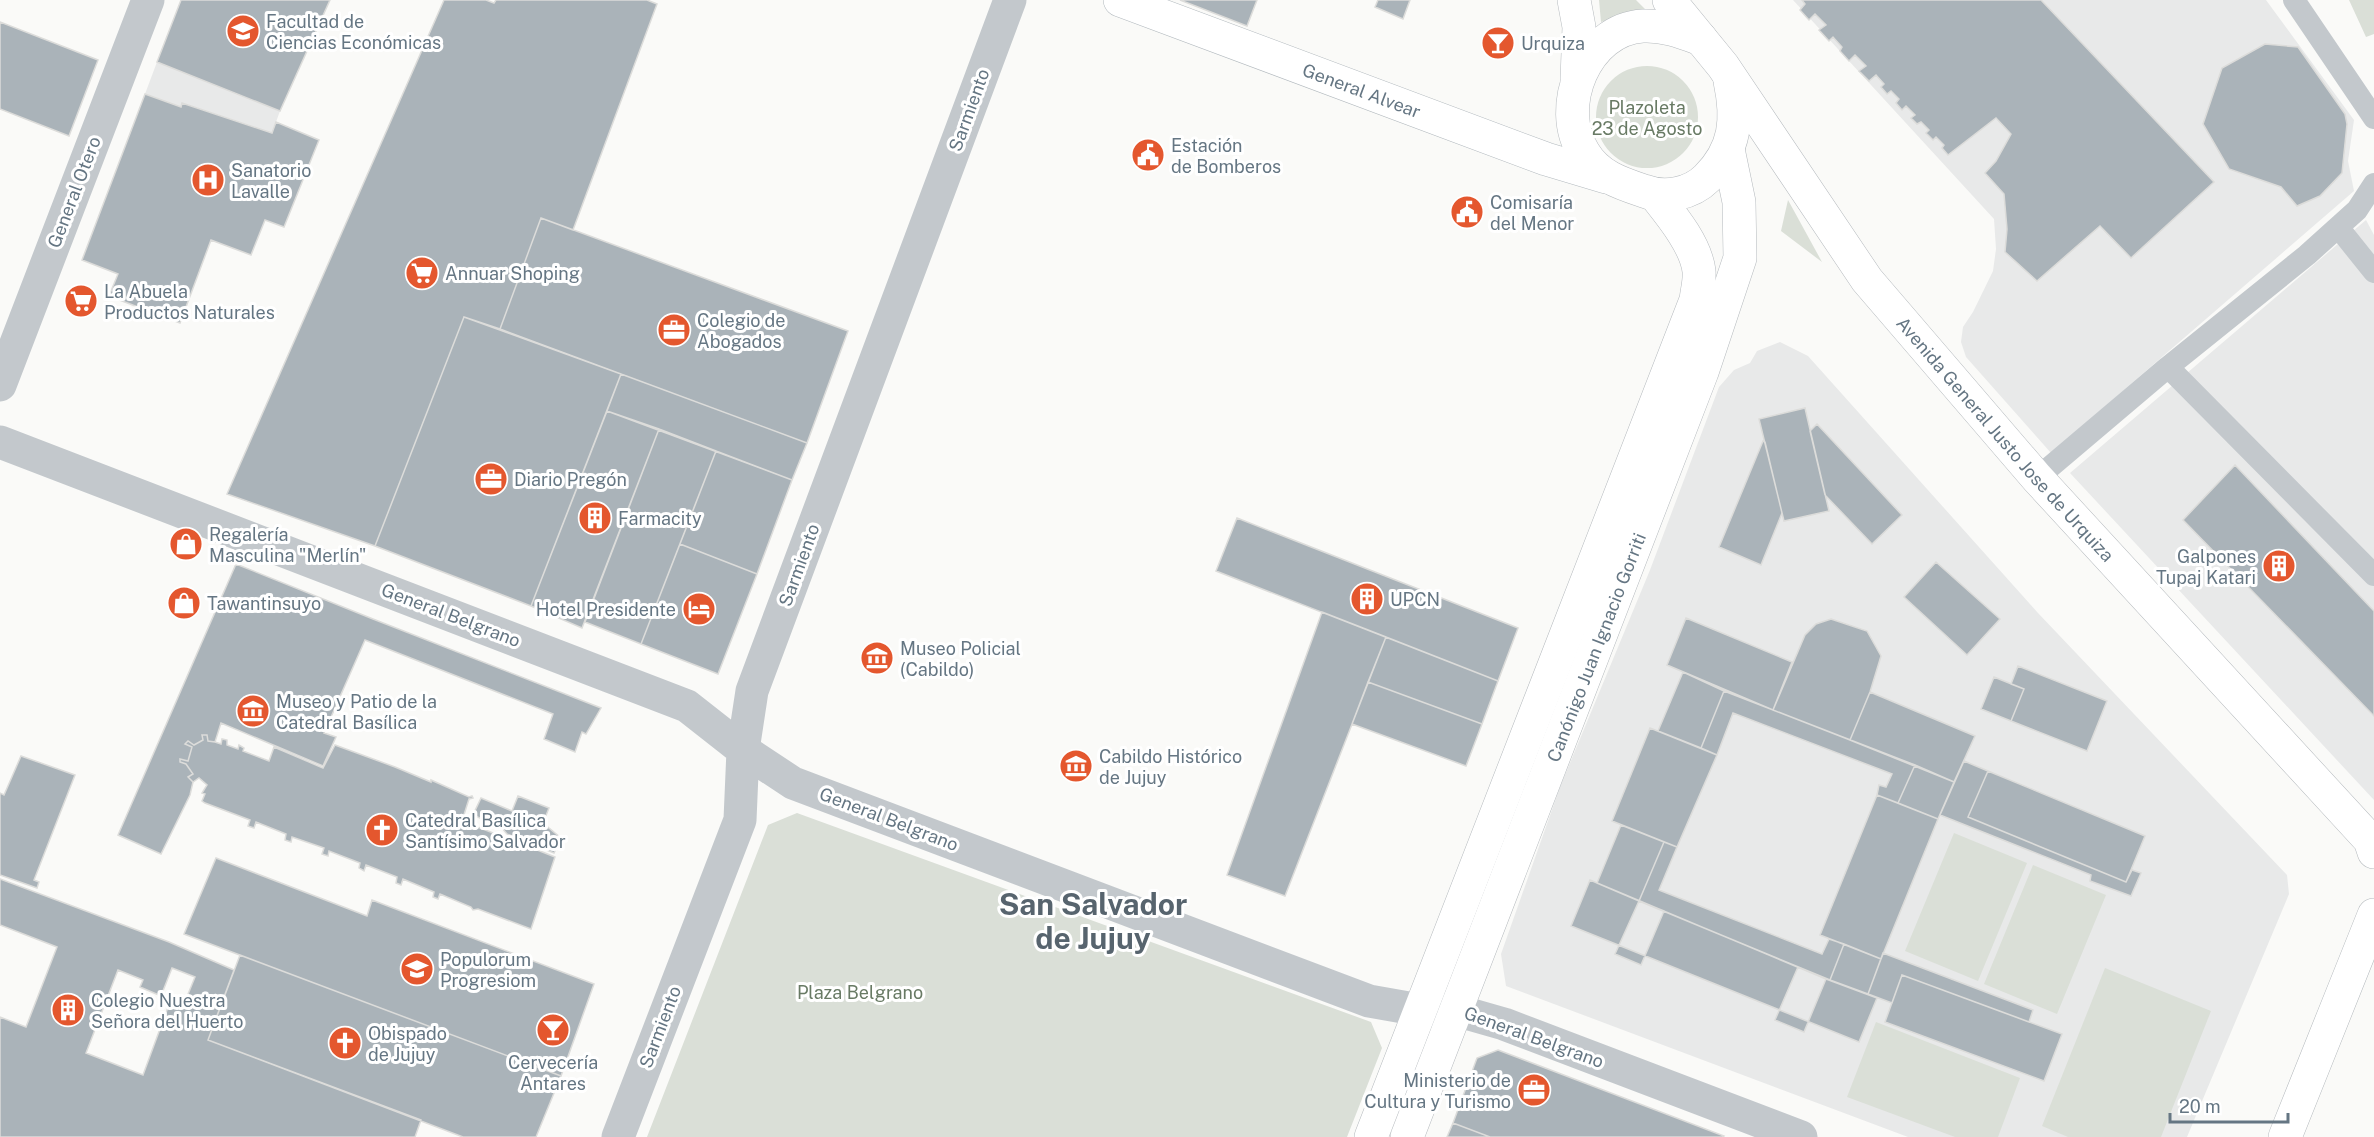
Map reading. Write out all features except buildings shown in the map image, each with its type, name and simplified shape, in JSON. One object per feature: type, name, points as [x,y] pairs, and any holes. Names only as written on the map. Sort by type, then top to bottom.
[{"type":"main road","name":"General Alvear","points":[[1120,0],[1546,159],[1606,177]]},
{"type":"main road","points":[[1574,0],[1579,27],[1573,115],[1575,136],[1583,153],[1606,177],[1656,196],[1691,190],[1704,181],[1728,149],[1734,128],[1735,112],[1729,78],[1723,66]]},
{"type":"main road","name":"Avenida General Justo Jose de Urquiza","points":[[1669,0],[1723,66],[1867,280],[2037,478],[2370,840],[2374,852]]},
{"type":"main road","points":[[1576,88],[1583,66],[1598,47],[1618,33],[1641,26],[1665,27],[1701,39]]},
{"type":"main road","name":"Canónigo Juan Ignacio Gorriti","points":[[1407,1137],[1702,372],[1732,285],[1740,258],[1740,234],[1739,202],[1728,149]]},
{"type":"main road","name":"Canónigo Juan Ignacio Gorriti","points":[[1371,1137],[1696,300],[1699,271],[1690,247],[1676,222],[1656,196]]},
{"type":"main road","points":[[2285,1137],[2374,915]]},
{"type":"street","name":"General Otero","points":[[0,385],[148,0]]},
{"type":"street","name":"Sarmiento","points":[[618,1137],[740,820],[743,750],[752,691],[1010,0]]},
{"type":"street","name":"General Belgrano","points":[[0,442],[687,705],[743,750],[793,783],[1369,1001],[1420,1010],[1455,1010],[1504,1024],[1801,1137]]},
{"type":"lane","points":[[2294,0],[2374,118]]},
{"type":"lane","points":[[2037,478],[2168,367],[2307,255],[2357,210],[2374,184]]},
{"type":"lane","points":[[2338,227],[2374,272]]},
{"type":"lane","points":[[2168,367],[2374,575]]},
{"type":"shaded area","points":[[1793,0],[2266,0],[2354,120],[2348,161],[2354,191],[2051,453],[1966,357],[1961,342],[1963,327],[1993,271],[1996,249],[1994,219]]},
{"type":"shaded area","points":[[157,62],[280,111],[272,133],[183,103],[181,107],[145,94]]},
{"type":"shaded area","points":[[2366,220],[2374,235],[2374,800],[2070,473]]},
{"type":"shaded area","points":[[1780,342],[1808,356],[2038,613],[2287,875],[2289,894],[2187,1137],[1908,1137],[1506,986],[1501,954],[1560,787],[1650,570],[1719,387],[1734,370],[1750,363],[1757,351]]},
{"type":"green space","points":[[1599,0],[1636,0],[1645,9],[1601,22]]},
{"type":"green space","points":[[2349,0],[2374,0],[2374,34],[2366,37]]},
{"type":"green space","name":"Plazoleta 23 de Agosto","points":[[1647,66],[1667,70],[1683,81],[1694,97],[1698,117],[1694,137],[1683,153],[1667,164],[1647,168],[1627,164],[1611,153],[1600,137],[1596,117],[1600,97],[1611,81],[1627,70]]},
{"type":"green space","points":[[1788,200],[1822,262],[1781,231]]},
{"type":"green space","name":"Plaza Belgrano","points":[[797,813],[1371,1022],[1382,1048],[1347,1137],[647,1137],[768,825]]},
{"type":"green space","points":[[1954,833],[2027,863],[1978,981],[1905,951]]},
{"type":"green space","points":[[2033,865],[2106,895],[2057,1014],[1984,984]]},
{"type":"green space","points":[[2105,968],[2211,1011],[2161,1137],[2068,1137],[2042,1126]]},
{"type":"green space","points":[[1876,1022],[2020,1078],[1998,1137],[1955,1137],[1847,1097]]},
{"type":"place","name":"Facultad de Ciencias Económicas","points":[[243,31]]},
{"type":"place","name":"Urquiza","points":[[1498,43]]},
{"type":"place","name":"Estación de Bomberos","points":[[1148,155]]},
{"type":"place","name":"Sanatorio Lavalle","points":[[208,180]]},
{"type":"place","name":"Comisaría del Menor","points":[[1467,212]]},
{"type":"place","name":"Annuar Shoping","points":[[422,273]]},
{"type":"place","name":"La Abuela Productos Naturales","points":[[81,301]]},
{"type":"place","name":"Colegio de Abogados","points":[[674,330]]},
{"type":"place","name":"Diario Pregón","points":[[491,479]]},
{"type":"place","name":"Farmacity","points":[[595,518]]},
{"type":"place","name":"Regalería Masculina \"Merlín\"","points":[[186,544]]},
{"type":"place","name":"Galpones Tupaj Katari","points":[[2279,566]]},
{"type":"place","name":"UPCN","points":[[1367,599]]},
{"type":"place","name":"Tawantinsuyo","points":[[184,603]]},
{"type":"place","name":"Hotel Presidente","points":[[699,609]]},
{"type":"place","name":"Museo Policial (Cabildo)","points":[[877,658]]},
{"type":"place","name":"Museo y Patio de la Catedral Basílica","points":[[253,711]]},
{"type":"place","name":"Cabildo Histórico de Jujuy","points":[[1076,766]]},
{"type":"place","name":"Catedral Basílica Santísimo Salvador","points":[[382,830]]},
{"type":"place","name":"Populorum Progresiom","points":[[417,969]]},
{"type":"place","name":"Colegio Nuestra Señora del Huerto","points":[[68,1010]]},
{"type":"place","name":"Cervecería Antares","points":[[553,1030]]},
{"type":"place","name":"Obispado de Jujuy","points":[[345,1043]]},
{"type":"place","name":"Ministerio de Cultura y Turismo","points":[[1534,1090]]},
{"type":"district","name":"San Salvador de Jujuy","points":[[1093,921]]}]
